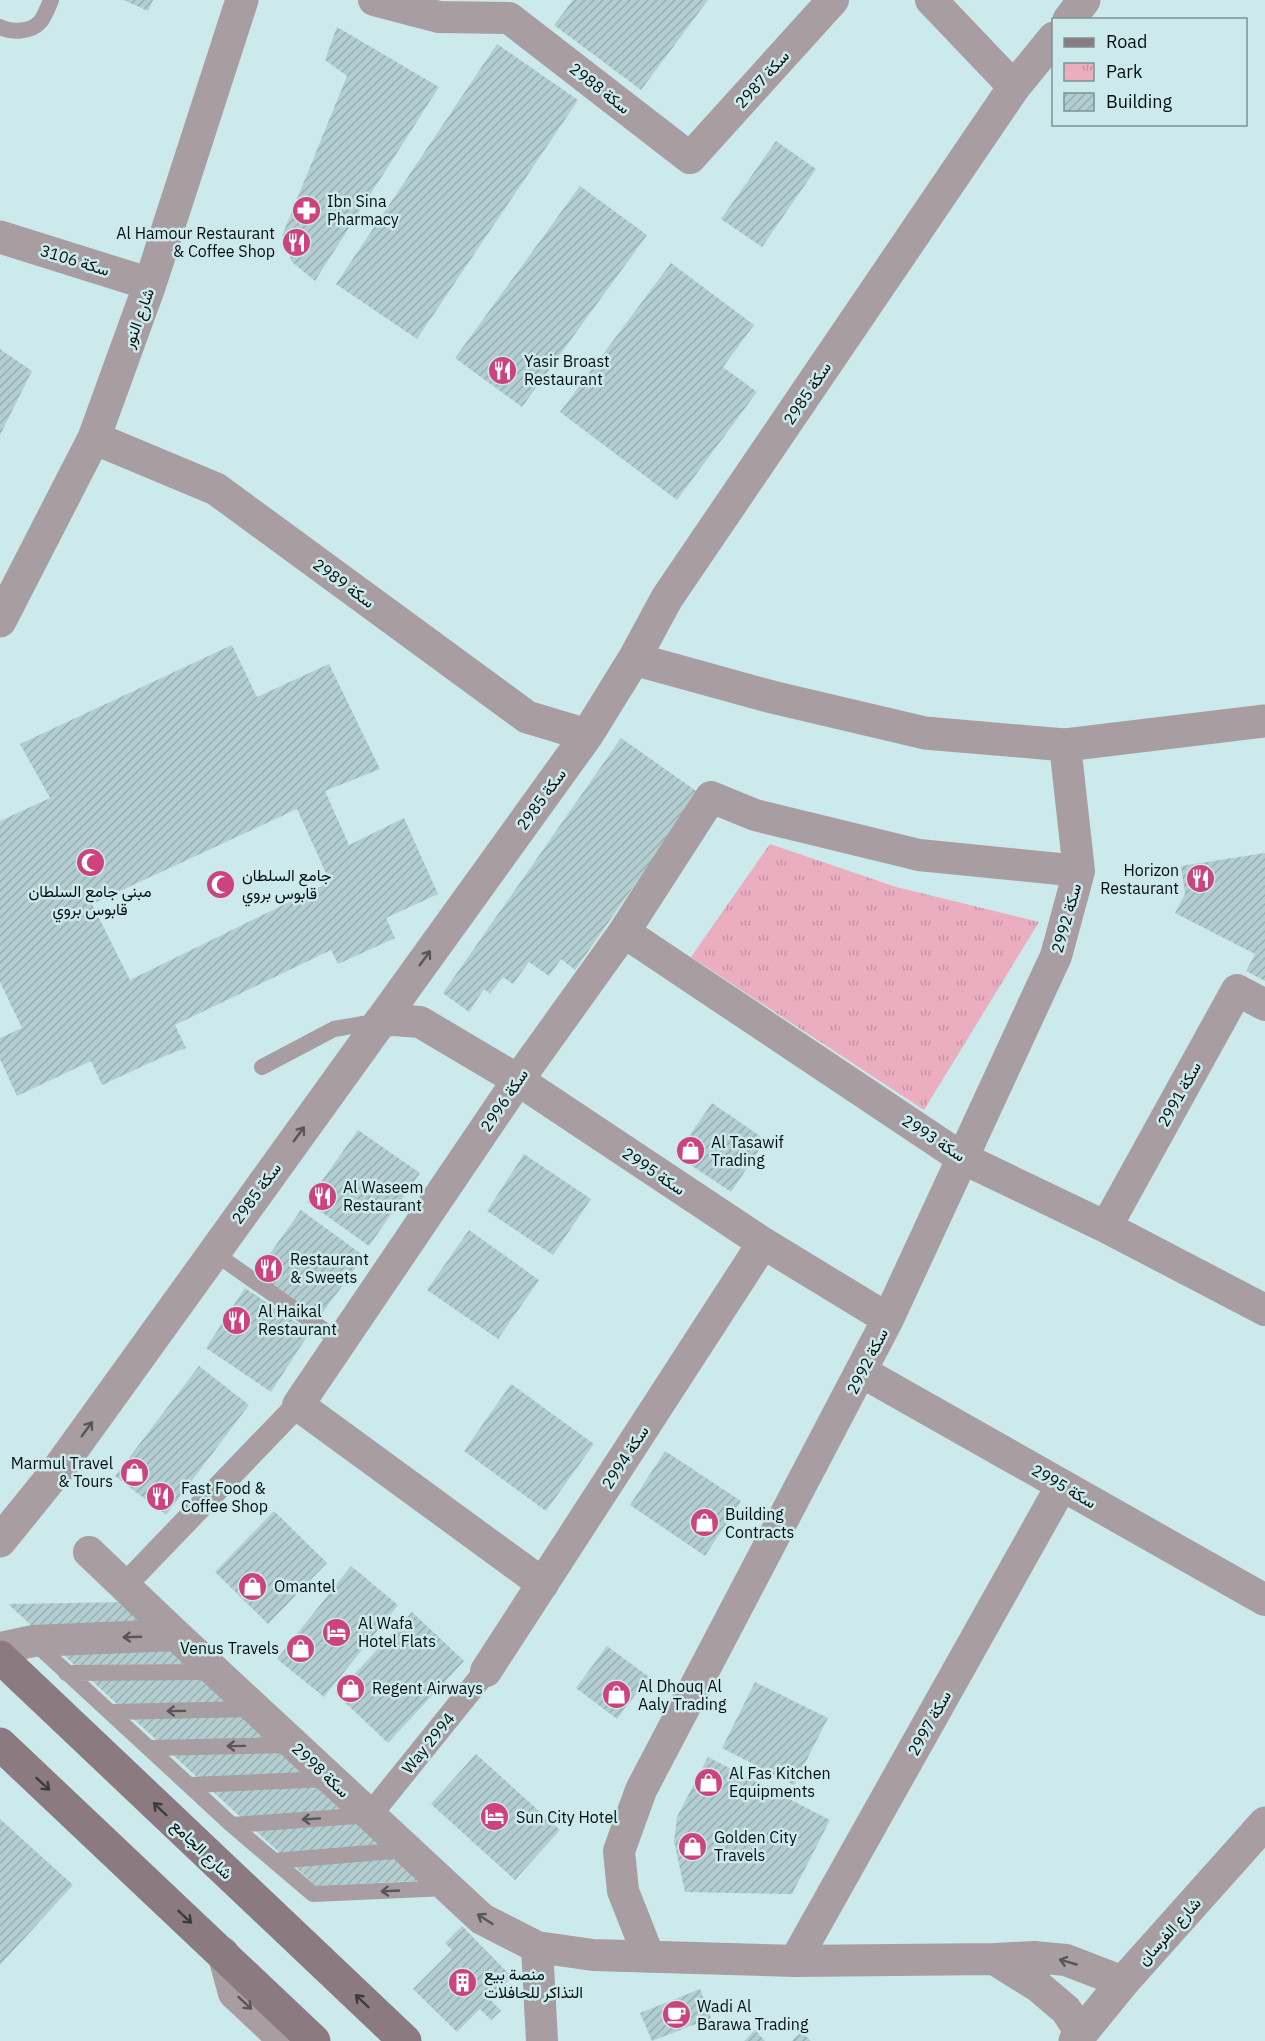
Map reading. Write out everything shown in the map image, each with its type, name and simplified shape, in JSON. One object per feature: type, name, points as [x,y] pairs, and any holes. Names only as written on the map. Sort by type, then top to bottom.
[{"type":"main road","name":"شارع الجامع","points":[[0,1657],[405,2041]]},
{"type":"main road","points":[[0,1744],[314,2041]]},
{"type":"street","name":"شارع النور","points":[[0,621],[94,438],[150,284],[242,0]]},
{"type":"street","name":"سكة 2988","points":[[374,0],[439,17],[516,9],[690,158]]},
{"type":"street","name":"سكة 2987","points":[[690,158],[833,0]]},
{"type":"street","points":[[931,0],[1014,87]]},
{"type":"street","points":[[1070,18],[1084,0]]},
{"type":"street","name":"سكة 2985","points":[[0,1541],[59,1468],[587,735],[634,659],[667,598],[1014,87],[1052,39]]},
{"type":"street","name":"سكة 3106","points":[[0,237],[150,284]]},
{"type":"street","name":"سكة 2989","points":[[94,438],[216,489],[526,717],[587,735]]},
{"type":"street","points":[[634,659],[772,698],[925,733],[1065,745],[1265,721]]},
{"type":"street","name":"سكة 2992","points":[[649,1957],[623,1891],[619,1851],[641,1790],[888,1319],[1056,956],[1079,871],[1065,745]]},
{"type":"street","name":"سكة 2996","points":[[298,1405],[518,1080],[624,932],[711,797],[755,815],[919,855],[1079,871]]},
{"type":"street","name":"سكة 2993","points":[[624,932],[962,1158],[1106,1227],[1265,1310]]},
{"type":"street","points":[[406,985],[409,1002],[420,1022]]},
{"type":"street","name":"سكة 2991","points":[[1106,1227],[1237,990],[1265,1005]]},
{"type":"street","name":"سكة 2995","points":[[380,1021],[420,1022],[518,1080],[763,1243],[888,1319]]},
{"type":"street","name":"سكة 2994","points":[[486,1671],[763,1243]]},
{"type":"street","name":"سكة 2995","points":[[862,1371],[1265,1600]]},
{"type":"street","points":[[124,1586],[298,1405],[543,1584]]},
{"type":"street","name":"سكة 2997","points":[[795,1961],[1062,1485]]},
{"type":"street","name":"سكة 2998","points":[[89,1552],[482,1919],[537,1947]]},
{"type":"street","points":[[0,1648],[33,1641],[177,1635]]},
{"type":"street","name":"Way 2994","points":[[370,1815],[486,1671]]},
{"type":"street","name":"شارع الفرسان","points":[[1078,2037],[1123,1982],[1265,1823]]},
{"type":"street","points":[[542,2041],[537,1947],[593,1955],[795,1961],[1034,1957],[1066,1960],[1123,1982]]},
{"type":"street","points":[[223,1953],[234,1993],[285,2041]]},
{"type":"street","points":[[994,1959],[1039,1987],[1066,2010],[1078,2037]]},
{"type":"lane","points":[[0,27],[8,31],[25,30],[40,23],[51,0]]},
{"type":"lane","points":[[262,1067],[334,1029],[380,1021]]},
{"type":"lane","points":[[213,1252],[341,1342]]},
{"type":"lane","points":[[33,1641],[232,1825],[313,1894],[448,1888]]},
{"type":"lane","points":[[66,1673],[215,1672]]},
{"type":"lane","points":[[111,1712],[255,1709]]},
{"type":"lane","points":[[149,1748],[295,1745]]},
{"type":"lane","points":[[190,1785],[331,1779]]},
{"type":"lane","points":[[232,1825],[370,1815]]},
{"type":"lane","points":[[274,1861],[406,1850]]},
{"type":"green space","points":[[770,844],[896,887],[1039,922],[924,1110],[691,957]]},
{"type":"building","points":[[124,0],[153,0],[148,11]]},
{"type":"building","points":[[573,0],[708,0],[641,90],[554,25]]},
{"type":"building","points":[[337,27],[439,87],[315,281],[292,262],[282,236],[347,76],[325,60]]},
{"type":"building","points":[[497,44],[578,100],[417,339],[336,284]]},
{"type":"building","points":[[776,141],[816,169],[762,247],[721,219]]},
{"type":"building","points":[[580,186],[647,235],[522,407],[455,358]]},
{"type":"building","points":[[671,263],[754,325],[723,367],[757,392],[677,500],[560,412]]},
{"type":"building","points":[[0,349],[32,371],[0,435]]},
{"type":"building","name":"مبنى جامع السلطان قابوس بروي","points":[[232,645],[257,697],[329,664],[380,769],[325,791],[349,845],[404,818],[438,894],[386,918],[395,938],[338,964],[331,950],[175,1025],[186,1048],[102,1085],[91,1061],[17,1096],[0,1059],[0,1038],[22,1028],[0,982],[0,821],[50,798],[20,744]],"holes":[[[297,809],[330,882],[130,980],[92,904]]]},
{"type":"building","points":[[621,738],[699,793],[575,970],[561,959],[549,976],[529,962],[513,984],[503,977],[490,994],[484,989],[469,1012],[443,993]]},
{"type":"building","points":[[1265,853],[1265,981],[1246,971],[1255,954],[1175,913],[1185,894],[1181,866]]},
{"type":"building","points":[[712,1103],[766,1140],[731,1192],[676,1155]]},
{"type":"building","points":[[358,1130],[420,1173],[369,1246],[307,1202]]},
{"type":"building","points":[[524,1154],[591,1199],[553,1255],[487,1211]]},
{"type":"building","points":[[301,1210],[364,1256],[318,1319],[256,1273]]},
{"type":"building","points":[[469,1230],[539,1280],[498,1339],[427,1290]]},
{"type":"building","points":[[245,1288],[310,1332],[271,1392],[206,1348]]},
{"type":"building","points":[[199,1366],[249,1405],[166,1515],[115,1476]]},
{"type":"building","points":[[511,1384],[594,1444],[546,1511],[464,1451]]},
{"type":"building","points":[[665,1451],[741,1501],[705,1556],[630,1505]]},
{"type":"building","points":[[274,1511],[327,1563],[268,1624],[215,1572]]},
{"type":"building","name":"Al Wafa Hotel Flats","points":[[351,1566],[398,1605],[324,1697],[277,1659]]},
{"type":"building","points":[[131,1602],[431,1880],[316,1886],[8,1604]]},
{"type":"building","points":[[412,1612],[464,1661],[388,1743],[336,1694]]},
{"type":"building","points":[[607,1646],[649,1677],[617,1719],[576,1688]]},
{"type":"building","points":[[755,1682],[828,1718],[794,1785],[722,1748]]},
{"type":"building","name":"Sun City Hotel","points":[[476,1754],[560,1830],[515,1880],[431,1804]]},
{"type":"building","points":[[708,1757],[830,1820],[792,1894],[685,1892],[674,1841],[677,1817]]},
{"type":"building","points":[[0,1819],[73,1885],[0,1965]]},
{"type":"building","name":"منصة بيع التذاكر للحافلات","points":[[462,1926],[512,1977],[490,1999],[501,2011],[491,2020],[480,2009],[457,2032],[413,1989],[452,1950],[445,1943]]},
{"type":"building","name":"Wadi Al Barawa Trading","points":[[700,1989],[711,2018],[652,2041],[640,2013]]},
{"type":"building","points":[[755,2030],[765,2041],[744,2041]]},
{"type":"building","points":[[801,2031],[811,2041],[792,2041]]},
{"type":"place","name":"Ibn Sina Pharmacy","points":[[306,210]]},
{"type":"place","name":"Al Hamour Restaurant & Coffee Shop","points":[[296,242]]},
{"type":"place","name":"Yasir Broast Restaurant","points":[[503,370]]},
{"type":"place","name":"مبنى جامع السلطان قابوس بروي","points":[[90,863]]},
{"type":"place","name":"Horizon Restaurant","points":[[1200,879]]},
{"type":"place","name":"جامع السلطان قابوس بروي","points":[[221,884]]},
{"type":"place","name":"Al Tasawif Trading","points":[[690,1151]]},
{"type":"place","name":"Al Waseem Restaurant","points":[[322,1196]]},
{"type":"place","name":"Restaurant & Sweets","points":[[269,1268]]},
{"type":"place","name":"Al Haikal Restaurant","points":[[237,1320]]},
{"type":"place","name":"Marmul Travel & Tours","points":[[134,1472]]},
{"type":"place","name":"Fast Food & Coffee Shop","points":[[160,1497]]},
{"type":"place","name":"Building Contracts","points":[[704,1523]]},
{"type":"place","name":"Omantel","points":[[253,1586]]},
{"type":"place","name":"Al Wafa Hotel Flats","points":[[337,1632]]},
{"type":"place","name":"Venus Travels","points":[[300,1648]]},
{"type":"place","name":"Regent Airways","points":[[351,1688]]},
{"type":"place","name":"Al Dhouq Al Aaly Trading","points":[[617,1695]]},
{"type":"place","name":"Al Fas Kitchen Equipments","points":[[708,1782]]},
{"type":"place","name":"Sun City Hotel","points":[[495,1817]]},
{"type":"place","name":"Golden City Travels","points":[[693,1846]]},
{"type":"place","name":"منصة بيع التذاكر للحافلات","points":[[463,1983]]},
{"type":"place","name":"Wadi Al Barawa Trading","points":[[676,2015]]}]
